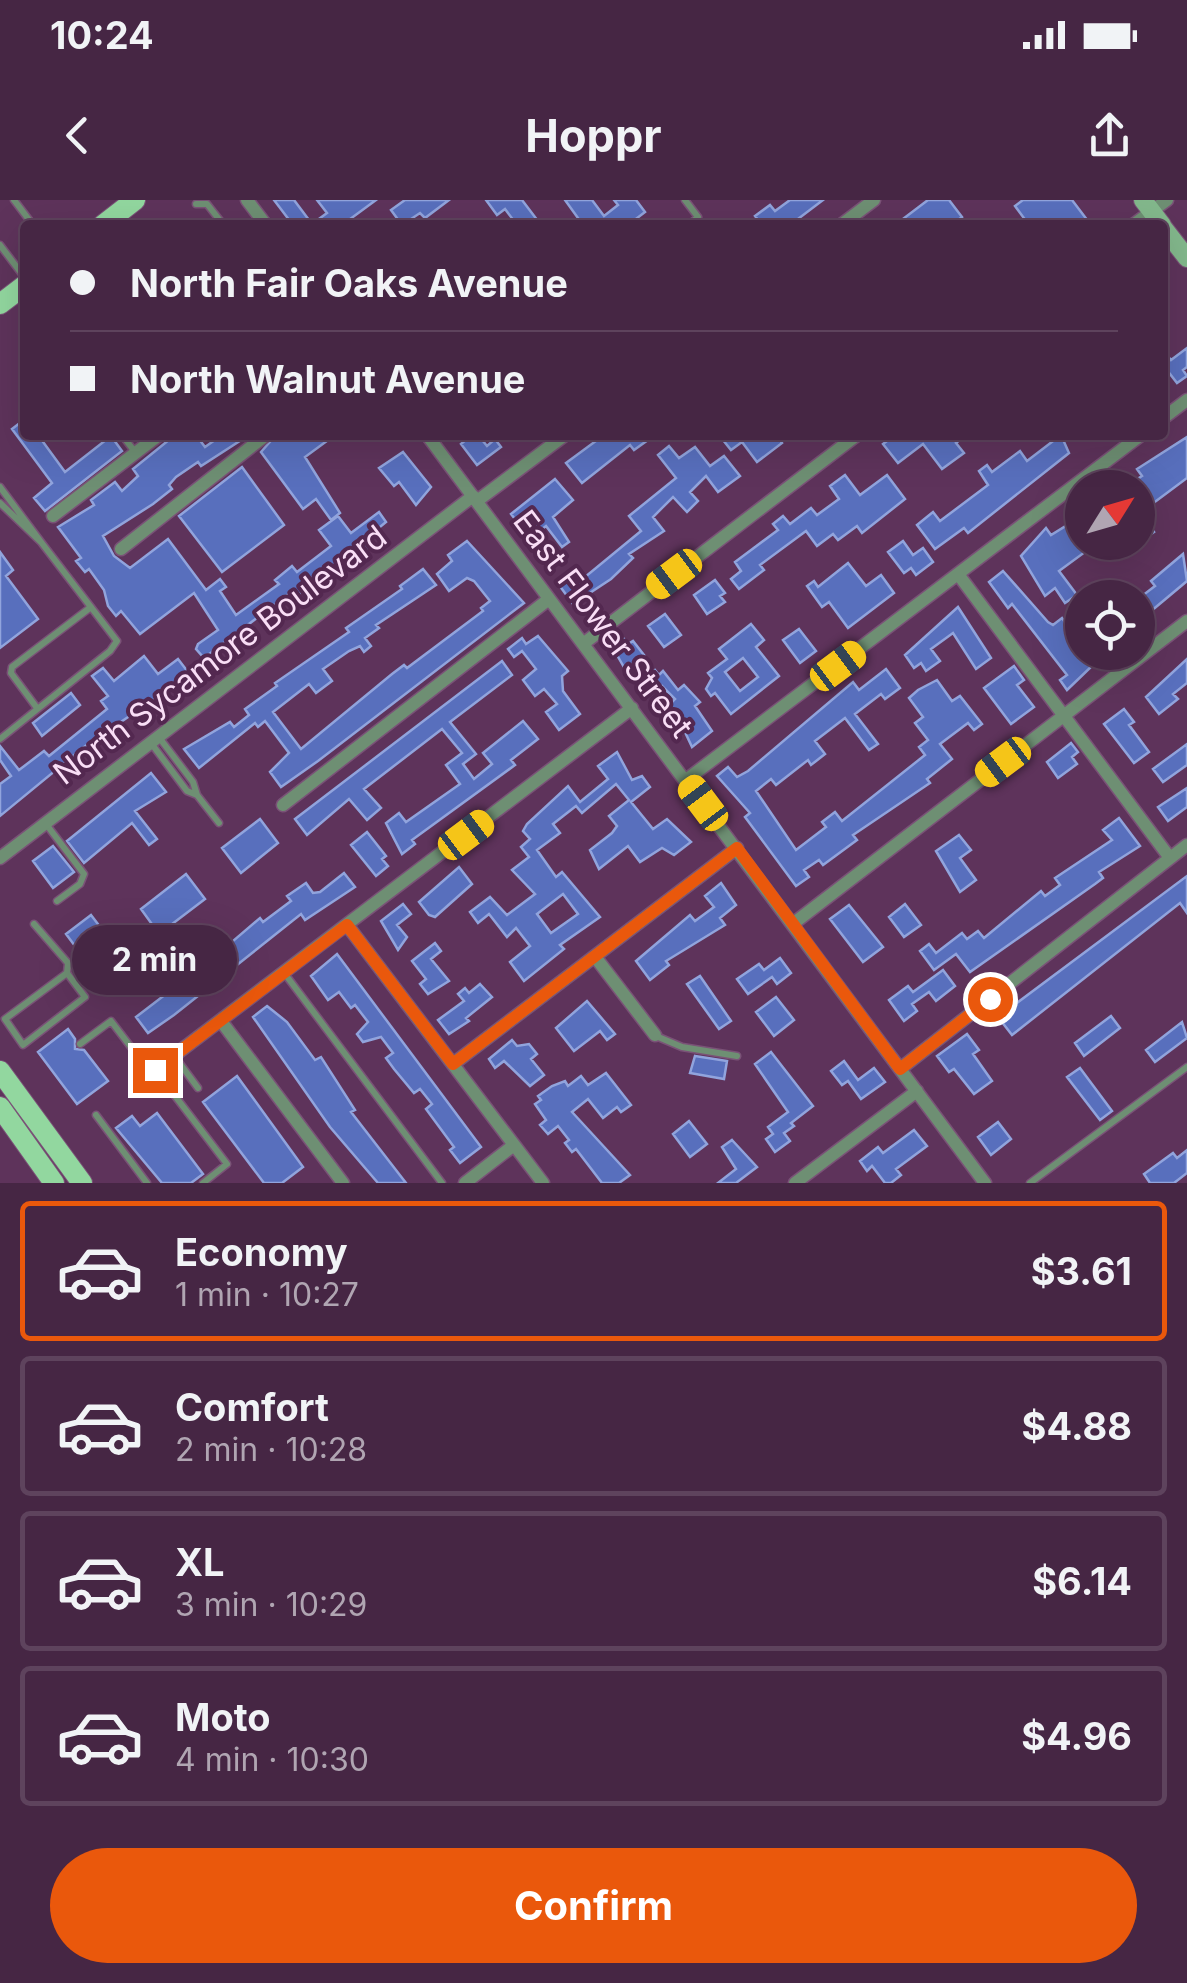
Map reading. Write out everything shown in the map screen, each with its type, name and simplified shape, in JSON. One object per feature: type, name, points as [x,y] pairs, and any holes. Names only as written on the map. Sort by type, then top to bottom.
[{"type":"main road","points":[[109,220],[135,200]]},
{"type":"main road","points":[[0,304],[20,286]]},
{"type":"main road","points":[[0,1071],[82,1183]]},
{"type":"main road","points":[[0,1107],[52,1183]]},
{"type":"street","points":[[848,220],[874,200]]},
{"type":"street","points":[[1168,229],[1187,258]]},
{"type":"street","points":[[54,516],[153,440]]},
{"type":"street","points":[[121,549],[260,440]]},
{"type":"street","name":"East Flower Street","points":[[431,440],[985,1183]]},
{"type":"street","name":"North Sycamore Boulevard","points":[[0,858],[557,440]]},
{"type":"street","points":[[582,644],[851,440]]},
{"type":"street","points":[[686,780],[1134,440]]},
{"type":"street","points":[[958,574],[1170,858]]},
{"type":"street","points":[[284,805],[549,598]]},
{"type":"street","points":[[794,923],[1187,621]]},
{"type":"street","points":[[153,1072],[632,708]]},
{"type":"street","points":[[453,1064],[737,848]]},
{"type":"street","points":[[900,1069],[1186,848]]},
{"type":"street","points":[[347,925],[543,1183]]},
{"type":"street","points":[[596,958],[655,1035]]},
{"type":"street","points":[[221,1021],[343,1183]]},
{"type":"street","points":[[795,1183],[917,1091]]},
{"type":"street","points":[[465,1183],[514,1145]]},
{"type":"lane","points":[[14,200],[29,220]]},
{"type":"lane","points":[[684,200],[698,218],[695,220]]},
{"type":"lane","points":[[196,204],[207,204],[220,220]]},
{"type":"lane","points":[[0,245],[20,274]]},
{"type":"lane","points":[[126,440],[136,453]]},
{"type":"lane","points":[[0,487],[117,640],[110,651],[0,739]]},
{"type":"lane","points":[[0,503],[41,542]]},
{"type":"lane","points":[[38,709],[11,673],[12,667],[91,608]]},
{"type":"lane","points":[[154,739],[187,792],[197,795],[219,823]]},
{"type":"lane","points":[[46,823],[84,874],[80,884],[58,901]]},
{"type":"lane","points":[[34,924],[68,964],[67,973],[85,997],[24,1044],[5,1019],[67,973]]},
{"type":"lane","points":[[284,973],[442,1183]]},
{"type":"lane","points":[[80,1044],[111,1020],[227,1164],[203,1183]]},
{"type":"lane","points":[[655,1035],[682,1046],[737,1056]]},
{"type":"lane","points":[[174,1055],[198,1088]]},
{"type":"lane","points":[[1030,1183],[1187,1067]]},
{"type":"lane","points":[[96,1115],[147,1183]]},
{"type":"building","points":[[274,200],[294,200],[309,220],[289,220]]},
{"type":"building","points":[[317,200],[376,200],[349,220],[317,220],[327,213]]},
{"type":"building","points":[[405,200],[449,200],[425,218],[420,213],[410,220],[398,220],[391,210]]},
{"type":"building","points":[[486,200],[522,200],[537,220],[513,220],[505,209],[497,215]]},
{"type":"building","points":[[565,200],[592,200],[604,216],[618,205],[614,200],[636,200],[645,212],[635,220],[579,220]]},
{"type":"building","points":[[790,200],[823,200],[797,220],[758,220],[755,216],[770,205],[775,211]]},
{"type":"building","points":[[928,200],[949,200],[962,217],[958,220],[902,220]]},
{"type":"building","points":[[1023,200],[1072,200],[1087,220],[1025,220],[1015,206]]},
{"type":"building","points":[[1187,348],[1187,367],[1183,370],[1187,376],[1177,383],[1168,375],[1168,356],[1171,360]]},
{"type":"building","points":[[20,423],[20,440],[12,429]]},
{"type":"building","points":[[1187,437],[1187,478],[1155,502],[1155,470],[1137,469]]},
{"type":"building","points":[[20,440],[42,440],[65,472],[106,440],[114,440],[122,451],[45,511],[34,498],[52,483]]},
{"type":"building","points":[[169,440],[200,440],[205,447],[215,440],[241,440],[176,477],[169,485],[172,489],[103,536],[114,556],[130,568],[168,539],[206,590],[220,579],[226,587],[220,591],[236,615],[279,584],[275,580],[292,566],[297,572],[331,546],[319,530],[338,516],[351,533],[379,512],[386,522],[364,540],[369,547],[361,553],[356,548],[324,575],[321,571],[302,585],[305,589],[296,597],[292,592],[204,658],[196,649],[198,644],[218,630],[194,593],[140,634],[121,611],[116,616],[108,606],[104,590],[89,569],[85,572],[76,561],[81,558],[58,527],[94,505],[91,500],[115,482],[122,491],[138,476],[133,469]]},
{"type":"building","points":[[272,440],[328,440],[305,457],[340,513],[331,520],[316,499],[303,509],[261,452]]},
{"type":"building","points":[[466,440],[482,440],[487,446],[496,440],[501,447],[477,465],[461,444]]},
{"type":"building","points":[[597,440],[648,440],[634,450],[630,445],[582,483],[566,463]]},
{"type":"building","points":[[723,440],[782,443],[757,462],[742,442],[731,450]]},
{"type":"building","points":[[888,440],[960,440],[956,443],[964,453],[942,469],[923,444],[898,463],[883,444]]},
{"type":"building","points":[[1054,440],[1063,440],[1069,453],[968,533],[964,528],[935,549],[917,525],[933,512],[940,521],[988,485],[979,471],[987,465],[992,472],[1020,451],[1027,461]]},
{"type":"building","points":[[669,446],[679,458],[695,447],[710,466],[724,456],[740,476],[718,492],[706,476],[690,492],[698,501],[687,512],[673,497],[653,517],[664,531],[629,554],[633,558],[611,579],[573,604],[559,585],[573,574],[579,582],[641,531],[629,516],[676,478],[658,455]]},
{"type":"building","points":[[403,452],[431,487],[416,505],[399,482],[394,486],[379,468]]},
{"type":"building","points":[[242,467],[284,525],[222,572],[179,516]]},
{"type":"building","points":[[845,475],[860,495],[887,475],[905,499],[862,533],[857,526],[838,540],[833,534],[817,546],[806,531],[760,565],[764,570],[739,589],[731,579],[741,571],[735,562],[778,530],[773,524],[783,516],[790,524],[811,508],[817,515],[839,499],[830,486]]},
{"type":"building","points":[[555,479],[573,500],[553,517],[569,542],[562,547],[546,526],[537,533],[525,518],[518,523],[511,514]]},
{"type":"building","points":[[1065,526],[1065,560],[1074,560],[1059,571],[1066,580],[1065,603],[1055,588],[1045,596],[1021,556],[1046,528],[1051,535]]},
{"type":"building","points":[[467,541],[524,603],[318,761],[281,787],[270,772],[289,753],[265,721],[258,727],[255,723],[199,768],[184,749],[230,722],[234,727],[249,715],[245,709],[277,686],[275,683],[349,632],[346,628],[402,589],[400,586],[423,569],[436,585],[376,625],[379,628],[365,638],[371,646],[364,652],[360,646],[323,669],[332,681],[316,693],[309,684],[273,712],[301,749],[392,674],[404,665],[407,668],[483,611],[481,608],[490,601],[474,581],[467,578],[449,591],[437,574],[452,561],[448,555]]},
{"type":"building","points":[[903,541],[913,555],[923,548],[933,562],[916,575],[911,568],[904,573],[888,552]]},
{"type":"building","points":[[0,552],[13,570],[6,576],[38,619],[0,648]]},
{"type":"building","points":[[1183,554],[1187,581],[1155,608],[1152,580]]},
{"type":"building","points":[[848,563],[866,586],[881,575],[894,593],[848,628],[829,602],[822,607],[807,586],[814,581],[818,587]]},
{"type":"building","points":[[1003,571],[1048,622],[1053,625],[1062,618],[1065,670],[1088,670],[1067,690],[1060,680],[1067,675],[1012,604],[1008,608],[989,582]]},
{"type":"building","points":[[715,580],[725,593],[720,596],[725,602],[707,614],[694,595]]},
{"type":"building","points":[[958,607],[991,658],[976,669],[953,633],[931,649],[940,661],[926,671],[921,663],[914,668],[905,655]]},
{"type":"building","points":[[665,614],[681,635],[664,647],[648,626]]},
{"type":"building","points":[[751,624],[764,640],[756,647],[779,676],[731,714],[715,693],[711,696],[706,689],[712,678],[708,673],[727,659],[719,649]],"holes":[[[743,658],[758,677],[740,691],[725,672]]]},
{"type":"building","points":[[799,629],[816,651],[800,663],[783,640]]},
{"type":"building","points":[[538,636],[568,671],[562,676],[563,691],[580,714],[559,730],[546,712],[557,704],[544,689],[535,696],[523,680],[536,669],[522,651],[514,657],[508,649],[522,638],[526,644]]},
{"type":"building","points":[[624,639],[628,644],[633,641],[644,655],[625,669],[613,648]]},
{"type":"building","points":[[144,656],[158,674],[178,659],[188,672],[187,677],[84,747],[0,816],[0,784],[11,776],[0,760],[0,746],[19,770],[44,751],[49,756],[107,709],[101,701],[108,696],[92,676],[103,668],[114,681]]},
{"type":"building","points":[[1187,659],[1187,683],[1173,694],[1178,699],[1159,714],[1146,697]]},
{"type":"building","points":[[502,661],[512,675],[450,722],[476,754],[463,764],[474,779],[492,764],[483,753],[523,721],[538,739],[511,760],[515,765],[412,840],[415,844],[402,854],[386,823],[399,813],[406,822],[460,784],[446,765],[462,753],[442,729],[364,789],[381,808],[367,820],[349,799],[307,835],[295,819]]},
{"type":"building","points":[[1014,666],[1024,680],[1017,685],[1034,707],[1011,724],[984,688]]},
{"type":"building","points":[[886,669],[900,688],[885,699],[881,694],[855,714],[878,744],[869,750],[845,718],[815,741],[825,754],[811,765],[808,760],[776,785],[771,779],[756,791],[796,850],[826,827],[822,822],[835,812],[842,821],[925,755],[919,747],[928,740],[915,723],[923,717],[909,698],[918,690],[937,680],[952,701],[960,696],[982,724],[974,730],[968,723],[940,744],[952,759],[927,779],[930,783],[853,835],[857,840],[823,865],[819,860],[804,870],[809,877],[796,886],[745,817],[750,813],[717,776],[728,767],[737,777],[748,771],[853,682],[859,690]]},
{"type":"building","points":[[655,670],[659,675],[663,671],[678,690],[684,685],[700,702],[695,706],[712,731],[692,747],[684,730],[665,709],[675,699],[662,686],[647,698],[639,688],[643,685],[640,681]]},
{"type":"building","points":[[71,693],[80,705],[42,736],[33,723]]},
{"type":"building","points":[[1124,709],[1134,722],[1129,725],[1149,752],[1134,763],[1104,724]]},
{"type":"building","points":[[1071,743],[1078,752],[1072,757],[1077,764],[1058,778],[1047,762]]},
{"type":"building","points":[[1187,744],[1187,765],[1163,782],[1153,769]]},
{"type":"building","points":[[617,752],[632,780],[642,776],[650,787],[631,802],[653,829],[667,819],[691,842],[674,855],[662,848],[640,862],[628,846],[599,869],[590,850],[612,833],[617,826],[609,816],[629,800],[616,784],[582,813],[576,806],[553,824],[560,833],[537,850],[556,877],[562,872],[600,917],[560,945],[564,949],[524,981],[510,962],[530,946],[516,928],[507,937],[489,914],[478,923],[470,912],[490,897],[507,915],[535,894],[512,870],[529,857],[521,847],[530,839],[523,831],[568,786],[580,802],[608,779],[598,766]],"holes":[[[563,894],[578,914],[551,933],[537,914]]]},
{"type":"building","points":[[151,773],[166,792],[135,811],[157,839],[149,845],[132,823],[84,863],[67,841]]},
{"type":"building","points":[[1187,788],[1187,807],[1168,821],[1158,807]]},
{"type":"building","points":[[1119,818],[1140,846],[1099,872],[1103,878],[970,972],[956,954],[934,970],[920,951],[929,944],[936,953],[962,933],[967,939],[978,931],[984,938],[1041,891],[1045,896],[1060,885],[1055,878],[1112,840],[1103,830]]},
{"type":"building","points":[[260,819],[278,843],[241,873],[222,848]]},
{"type":"building","points":[[367,832],[386,856],[382,859],[388,866],[376,876],[351,845]]},
{"type":"building","points":[[959,835],[971,850],[960,858],[976,880],[960,892],[936,851]]},
{"type":"building","points":[[53,846],[74,872],[53,888],[33,861]]},
{"type":"building","points":[[459,867],[472,884],[435,917],[429,915],[419,902]]},
{"type":"building","points":[[344,873],[355,887],[305,920],[301,914],[148,1033],[136,1017],[166,994],[162,989],[172,981],[181,987],[195,976],[191,960],[205,949],[194,934],[202,929],[214,947],[221,942],[225,948],[260,918],[263,922],[291,901],[287,896],[306,883],[313,893],[320,892]]},
{"type":"building","points":[[186,874],[205,899],[159,934],[141,909]]},
{"type":"building","points":[[1187,876],[1187,913],[1180,903],[1012,1035],[998,1017]]},
{"type":"building","points":[[721,883],[736,905],[720,918],[725,925],[666,961],[669,965],[650,980],[636,961],[690,915],[695,921],[714,907],[705,896]]},
{"type":"building","points":[[403,904],[411,914],[397,925],[407,937],[398,950],[381,921]]},
{"type":"building","points":[[905,904],[921,925],[904,937],[889,917]]},
{"type":"building","points":[[849,905],[883,947],[863,962],[830,919]]},
{"type":"building","points":[[91,915],[127,962],[102,982],[66,934]]},
{"type":"building","points":[[435,943],[441,951],[431,959],[449,981],[428,994],[420,984],[426,979],[412,961]]},
{"type":"building","points":[[337,954],[481,1147],[460,1163],[450,1150],[454,1147],[426,1109],[432,1104],[420,1089],[414,1093],[394,1069],[386,1058],[393,1053],[381,1037],[363,1042],[357,1034],[368,1022],[355,1005],[351,1008],[339,992],[328,1000],[311,976]]},
{"type":"building","points":[[780,958],[791,973],[777,984],[772,977],[748,994],[737,979],[759,964],[764,970]]},
{"type":"building","points":[[943,970],[955,986],[936,1001],[929,992],[912,1004],[917,1011],[904,1021],[889,1000],[908,986],[913,992]]},
{"type":"building","points":[[700,976],[731,1021],[719,1029],[687,984]]},
{"type":"building","points":[[480,984],[492,997],[466,1018],[469,1021],[449,1034],[438,1020],[464,1001],[458,994],[465,988],[469,993]]},
{"type":"building","points":[[776,997],[794,1020],[774,1036],[756,1012]]},
{"type":"building","points":[[587,1001],[615,1034],[607,1040],[600,1031],[574,1051],[556,1028]]},
{"type":"building","points":[[267,1006],[287,1022],[315,1060],[321,1057],[355,1110],[351,1112],[406,1183],[378,1183],[330,1127],[253,1017]]},
{"type":"building","points":[[1111,1016],[1120,1028],[1084,1056],[1075,1043]]},
{"type":"building","points":[[1182,1022],[1187,1038],[1155,1062],[1146,1050]]},
{"type":"building","points":[[68,1029],[75,1039],[75,1049],[84,1050],[108,1081],[77,1104],[38,1052]]},
{"type":"building","points":[[967,1034],[979,1050],[973,1054],[992,1081],[974,1094],[954,1069],[949,1072],[937,1056]]},
{"type":"building","points":[[512,1040],[517,1046],[529,1044],[537,1054],[531,1059],[544,1075],[530,1086],[504,1061],[495,1068],[489,1059]]},
{"type":"building","points":[[771,1052],[813,1106],[791,1123],[794,1126],[784,1133],[790,1141],[775,1152],[766,1139],[773,1134],[768,1127],[788,1112],[755,1064]]},
{"type":"building","points":[[695,1056],[727,1061],[724,1079],[690,1073]]},
{"type":"building","points":[[844,1061],[858,1080],[874,1068],[885,1082],[861,1099],[848,1081],[842,1085],[831,1071]]},
{"type":"building","points":[[1080,1068],[1112,1111],[1100,1120],[1067,1077]]},
{"type":"building","points":[[606,1073],[631,1105],[621,1112],[617,1107],[603,1118],[588,1099],[572,1112],[630,1175],[619,1183],[602,1183],[576,1149],[572,1152],[565,1143],[569,1140],[558,1126],[548,1134],[540,1125],[546,1120],[535,1104],[541,1100],[538,1096],[552,1086],[565,1081],[568,1086],[581,1076],[588,1085]]},
{"type":"building","points":[[237,1076],[303,1167],[282,1183],[264,1183],[203,1102]]},
{"type":"building","points":[[157,1113],[203,1174],[191,1183],[162,1183],[116,1128],[132,1116],[140,1126]]},
{"type":"building","points":[[689,1121],[707,1144],[690,1157],[673,1134]]},
{"type":"building","points":[[998,1122],[1011,1139],[991,1155],[978,1137]]},
{"type":"building","points":[[914,1130],[927,1146],[896,1169],[901,1175],[885,1183],[872,1166],[867,1171],[860,1161],[878,1147],[883,1153]]},
{"type":"building","points":[[732,1140],[757,1167],[736,1183],[718,1183],[736,1169],[722,1147]]},
{"type":"building","points":[[1187,1150],[1187,1173],[1174,1183],[1150,1183],[1144,1174],[1173,1153],[1177,1158]]},
{"type":"route","points":[[155,1070],[347,925],[453,1064],[737,848],[900,1069],[990,999]]}]
